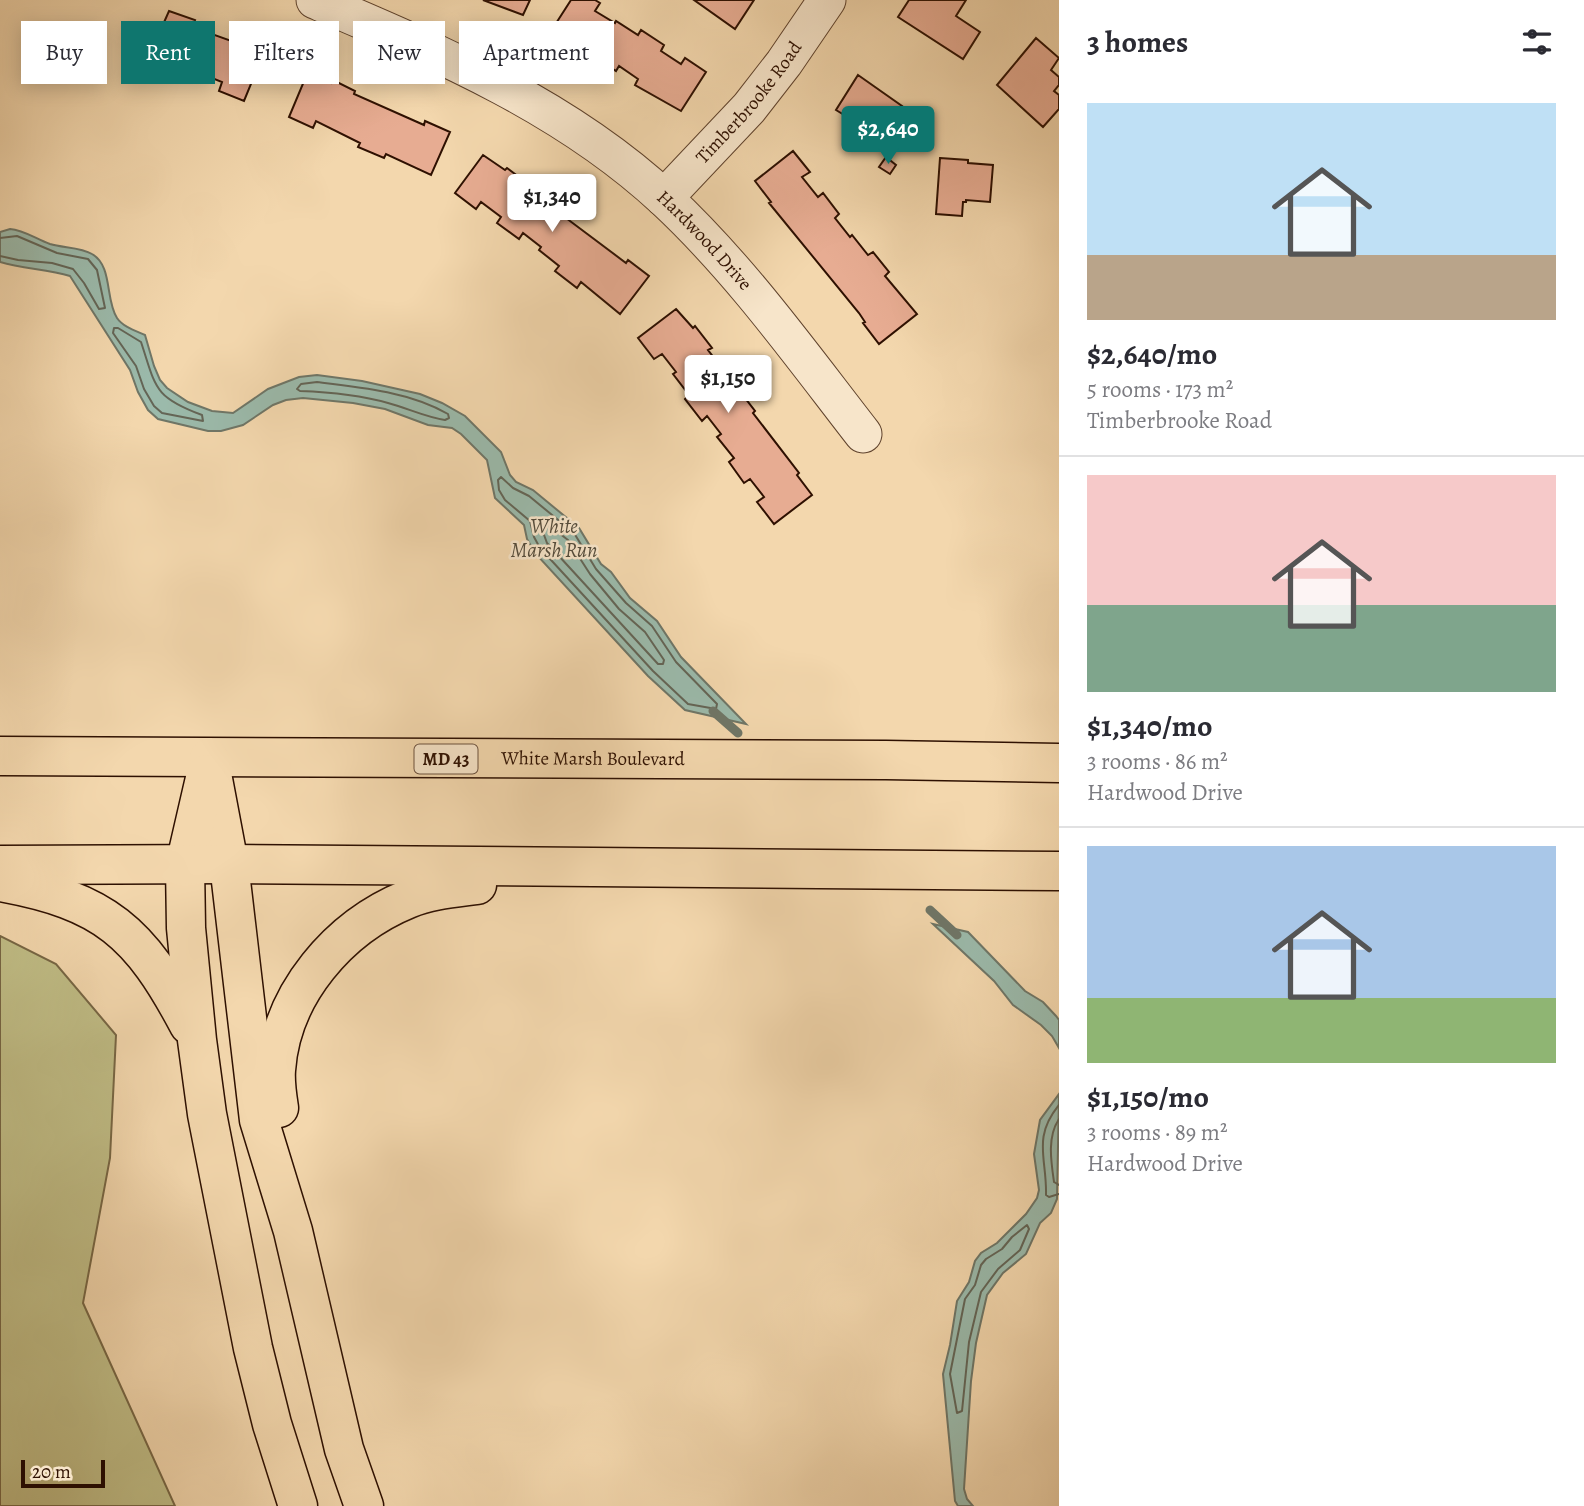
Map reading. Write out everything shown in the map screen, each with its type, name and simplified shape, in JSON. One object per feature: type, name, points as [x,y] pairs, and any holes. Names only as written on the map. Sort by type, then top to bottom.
[{"type":"highway","name":"White Marsh Boulevard","points":[[0,756],[1059,763]]},
{"type":"highway","points":[[209,758],[229,864],[259,1120],[293,1231],[344,1449],[364,1506]]},
{"type":"highway","points":[[209,758],[185,865],[186,928],[197,1040],[207,1114],[253,1348],[272,1424],[298,1506]]},
{"type":"highway","points":[[0,865],[229,864],[1059,871]]},
{"type":"highway","points":[[293,1231],[276,1069],[282,1037],[295,1001],[327,956],[361,924],[409,898],[446,889],[607,868]]},
{"type":"highway","points":[[0,882],[63,898],[87,907],[117,925],[154,965],[197,1040]]},
{"type":"street","name":"Hardwood Drive","points":[[316,0],[441,54],[529,99],[598,145],[664,198],[721,256],[756,296],[863,434]]},
{"type":"street","name":"Timberbrooke Road","points":[[664,198],[749,108],[827,0]]},
{"type":"shaded area","points":[[0,936],[56,964],[116,1035],[110,1158],[83,1303],[175,1506],[0,1506]]},
{"type":"water","name":"White Marsh Run","points":[[10,229],[50,244],[88,252],[99,259],[117,318],[126,326],[145,335],[160,380],[188,402],[212,411],[233,413],[268,389],[299,377],[317,375],[362,381],[420,394],[465,416],[501,452],[510,475],[516,482],[533,490],[579,528],[601,564],[611,572],[630,598],[657,621],[681,657],[746,724],[685,710],[648,676],[535,553],[527,539],[524,525],[495,498],[487,460],[461,434],[452,428],[428,425],[385,409],[303,398],[273,405],[243,425],[221,431],[208,431],[158,419],[148,410],[130,370],[70,276],[0,262],[0,232]]},
{"type":"water","points":[[933,924],[968,932],[1025,991],[1043,1002],[1059,1020],[1059,1048],[1041,1025],[1013,1005],[994,981]]},
{"type":"water","points":[[1059,1094],[1057,1199],[1051,1213],[1040,1223],[1026,1254],[1003,1273],[987,1295],[971,1381],[964,1489],[973,1506],[958,1506],[955,1501],[943,1374],[957,1301],[969,1282],[975,1261],[981,1253],[997,1243],[1026,1214],[1037,1198],[1039,1190],[1034,1154],[1040,1120]]},
{"type":"building","points":[[483,0],[530,0],[523,15]]},
{"type":"building","points":[[571,0],[595,0],[600,3],[595,11],[612,21],[558,21]]},
{"type":"building","points":[[694,0],[754,0],[735,29]]},
{"type":"building","points":[[909,0],[966,0],[956,16],[980,32],[963,59],[898,17]]},
{"type":"building","points":[[169,11],[195,20],[195,21],[165,21]]},
{"type":"building","points":[[616,21],[638,35],[641,30],[664,45],[661,51],[681,64],[685,58],[706,72],[681,111],[635,85],[638,79],[619,66],[616,71]]},
{"type":"building","points":[[215,35],[229,40],[229,84],[251,84],[244,101],[219,91],[222,82],[215,79]]},
{"type":"building","points":[[1036,38],[1059,58],[1051,70],[1059,77],[1059,85],[1054,91],[1059,95],[1059,109],[1043,127],[997,85]]},
{"type":"building","points":[[858,75],[902,106],[893,119],[903,125],[895,136],[886,131],[882,138],[836,110]]},
{"type":"building","points":[[339,83],[355,91],[354,94],[424,125],[425,121],[450,132],[431,175],[386,154],[384,158],[358,147],[360,143],[316,121],[313,128],[289,117],[303,84]]},
{"type":"building","points":[[793,151],[810,172],[802,177],[818,197],[823,193],[839,214],[835,218],[850,237],[852,235],[868,255],[873,252],[889,272],[885,276],[917,314],[879,344],[859,313],[769,203],[771,202],[755,181]]},
{"type":"building","points":[[483,155],[505,170],[507,168],[568,214],[566,218],[626,263],[628,260],[649,276],[620,314],[581,282],[577,288],[555,271],[559,266],[539,250],[541,247],[523,233],[519,239],[497,223],[501,217],[481,202],[476,209],[455,193]]},
{"type":"building","points":[[886,157],[896,165],[890,174],[879,167]]},
{"type":"building","points":[[940,158],[993,165],[990,202],[966,200],[963,202],[962,216],[936,214]]},
{"type":"building","points":[[676,309],[693,328],[695,326],[712,348],[708,350],[755,411],[753,413],[799,473],[797,475],[812,495],[774,524],[757,502],[764,497],[750,479],[744,483],[729,462],[734,458],[717,437],[721,434],[707,416],[702,421],[685,399],[689,395],[673,374],[676,372],[662,354],[654,359],[638,338]]},
{"type":"waterway","name":"White Marsh Run","points":[[713,711],[738,733]]},
{"type":"waterway","name":"White Marsh Run","points":[[930,910],[957,935]]}]
